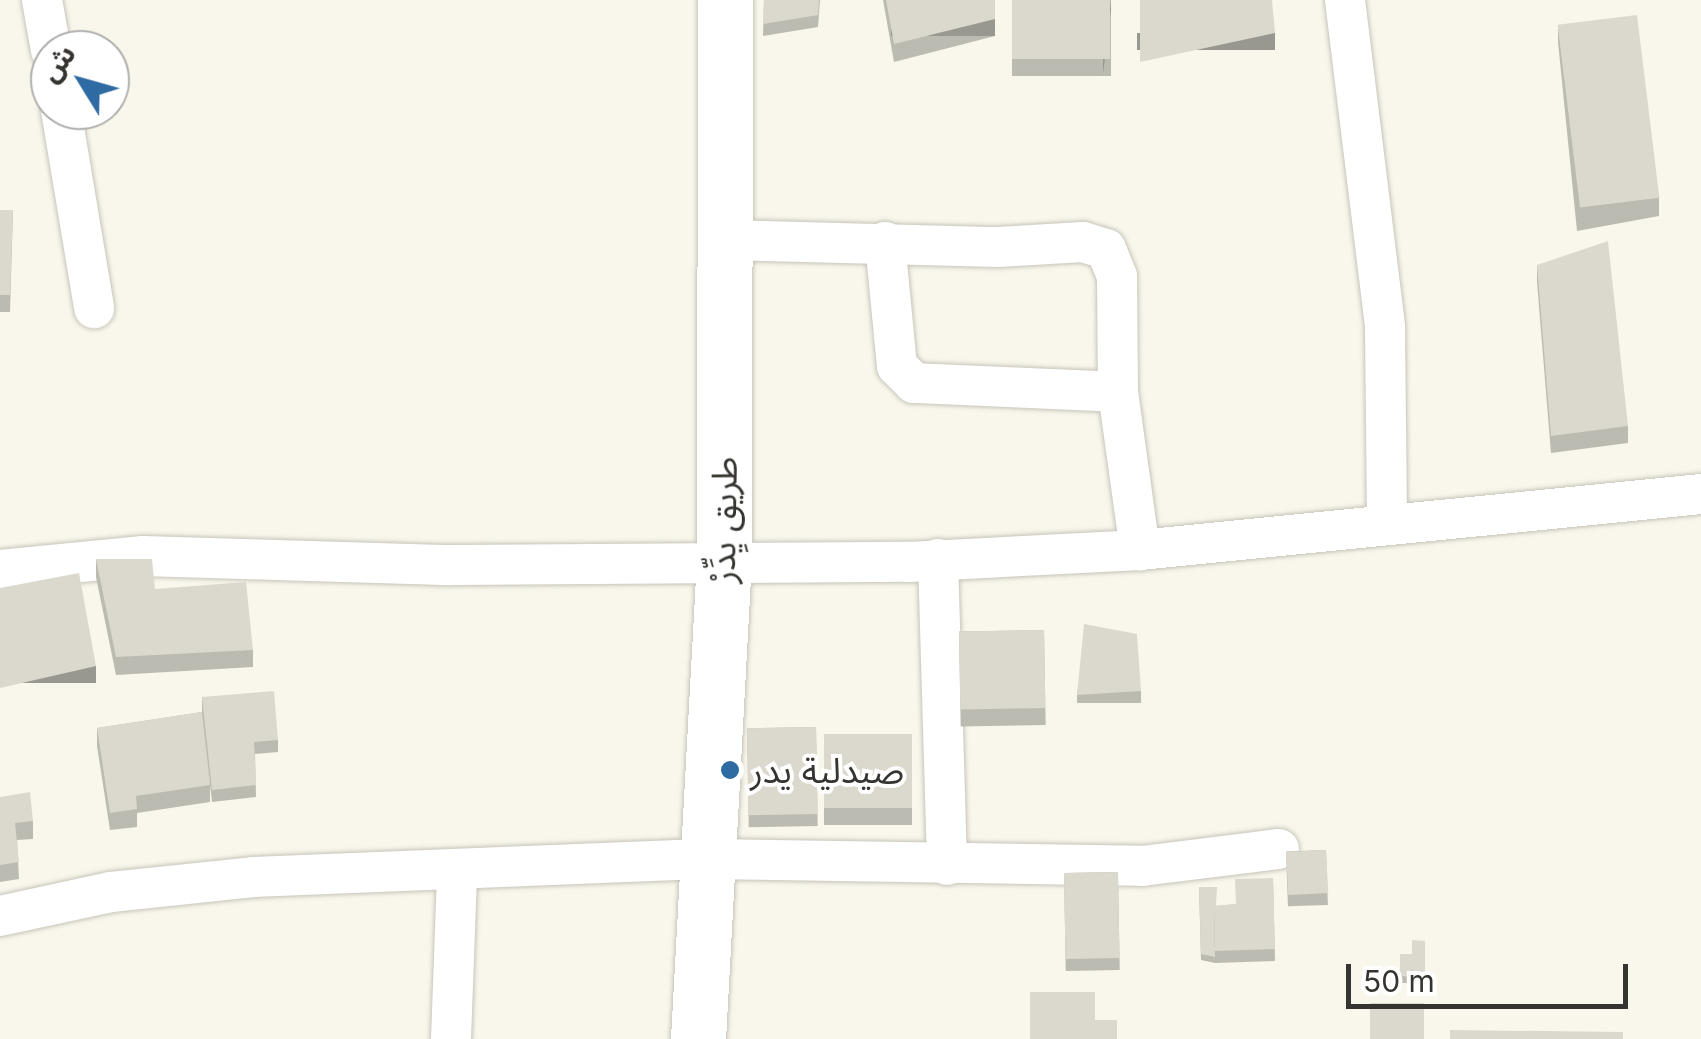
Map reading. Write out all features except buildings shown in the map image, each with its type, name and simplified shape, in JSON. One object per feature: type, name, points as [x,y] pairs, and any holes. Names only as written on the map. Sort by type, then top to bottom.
[{"type":"street","points":[[42,0],[47,30]]},
{"type":"street","name":"طريق يِدِّرْ","points":[[698,1039],[724,564],[725,0]]},
{"type":"street","points":[[1345,0],[1385,328],[1388,521]]},
{"type":"street","points":[[65,130],[94,308]]},
{"type":"street","points":[[726,240],[1084,242],[1106,249],[1118,276],[1118,392],[1140,550]]},
{"type":"street","points":[[885,242],[897,366],[914,383],[1118,392]]},
{"type":"street","points":[[0,570],[143,556],[724,564],[1140,550],[1388,521],[1701,494]]},
{"type":"street","points":[[938,559],[946,866]]},
{"type":"street","points":[[0,916],[111,892],[253,877],[458,874],[708,859],[946,866],[1142,866],[1279,849]]},
{"type":"street","points":[[450,1039],[458,874]]},
{"type":"place","name":"صيدلية يدر","points":[[730,770]]}]
